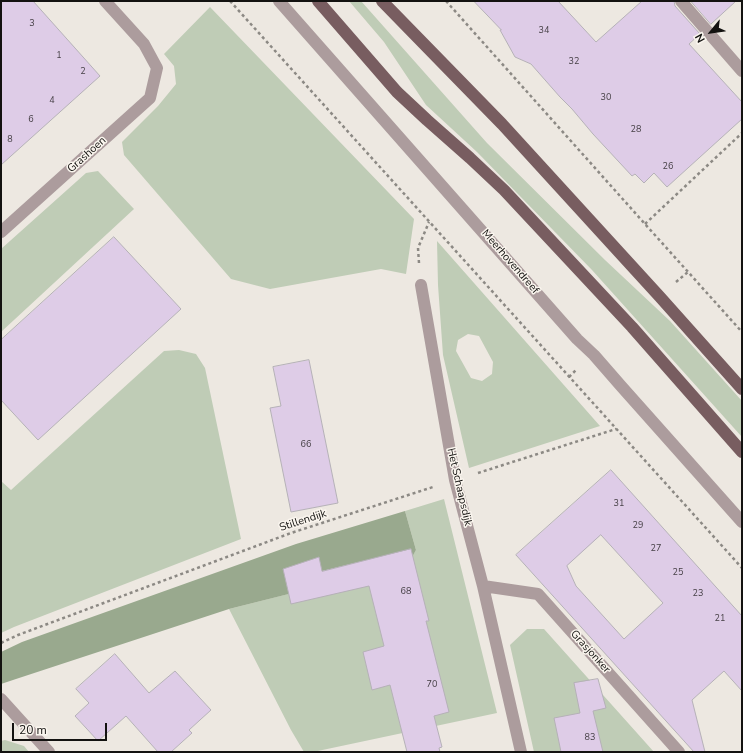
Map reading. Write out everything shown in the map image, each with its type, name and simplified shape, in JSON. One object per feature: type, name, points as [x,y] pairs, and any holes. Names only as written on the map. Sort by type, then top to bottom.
[{"type":"main road","points":[[318,1],[397,92],[470,158],[509,196],[632,327],[742,452]]},
{"type":"main road","points":[[382,1],[502,124],[742,388]]},
{"type":"street","name":"Grashoen","points":[[1,232],[150,98],[157,68],[144,44],[104,1]]},
{"type":"street","name":"Meerhovendreef","points":[[279,1],[572,333],[594,355],[742,522]]},
{"type":"street","points":[[681,1],[742,71]]},
{"type":"street","name":"Het Schaapsdijk","points":[[421,285],[455,480],[483,586],[521,752]]},
{"type":"street","name":"Grasjonker","points":[[483,586],[538,594],[679,752]]},
{"type":"street","points":[[1,699],[49,752]]},
{"type":"path","points":[[230,1],[742,568]]},
{"type":"path","points":[[446,1],[742,332]]},
{"type":"path","points":[[644,224],[742,133]]},
{"type":"path","points":[[421,285],[418,248],[428,222]]},
{"type":"path","name":"Stillendijk","points":[[1,643],[18,635],[291,533],[616,429]]},
{"type":"green space","points":[[349,1],[361,1],[487,143],[605,260],[670,321],[742,401],[742,437],[592,270],[477,152],[426,105],[384,42]]},
{"type":"green space","points":[[210,7],[414,219],[406,274],[381,269],[270,289],[231,279],[124,155],[122,142],[158,106],[176,84],[174,66],[164,54]]},
{"type":"green space","points":[[98,171],[134,209],[1,332],[1,249],[86,173]]},
{"type":"green space","points":[[437,241],[600,426],[469,468],[443,355],[438,285]],"holes":[[[468,334],[479,336],[493,362],[492,374],[482,381],[471,378],[456,351],[458,340]]]},
{"type":"green space","points":[[179,350],[196,354],[205,368],[241,539],[1,633],[1,481],[11,490],[164,351]]},
{"type":"green space","points":[[444,499],[497,713],[313,752],[304,752],[291,730],[229,609],[407,564],[416,550],[405,511]]},
{"type":"green space","points":[[405,511],[416,550],[408,564],[229,609],[1,684],[1,652],[22,642],[296,544]]},
{"type":"green space","points":[[527,629],[544,629],[654,752],[534,752],[510,645]]},
{"type":"green space","points":[[5,740],[24,746],[29,752],[1,752],[1,741]]},
{"type":"building","points":[[1,1],[33,1],[100,76],[1,165]]},
{"type":"building","points":[[474,1],[558,1],[596,42],[642,1],[674,1],[675,6],[700,34],[689,44],[742,102],[742,119],[667,187],[654,173],[644,183],[635,174],[632,176],[531,64],[515,57],[501,30]]},
{"type":"building","points":[[691,1],[736,1],[711,24]]},
{"type":"building","points":[[114,237],[181,309],[38,440],[1,400],[1,340]]},
{"type":"building","points":[[309,360],[338,503],[291,512],[270,408],[281,406],[273,367]]},
{"type":"building","points":[[611,470],[742,616],[742,691],[724,671],[692,700],[705,752],[694,752],[516,555]],"holes":[[[601,535],[663,603],[624,639],[576,586],[567,566]]]},
{"type":"building","points":[[411,549],[429,621],[426,621],[449,712],[434,716],[442,747],[439,748],[440,752],[407,752],[390,685],[372,690],[363,652],[384,646],[369,586],[291,604],[283,569],[319,557],[322,571]]},
{"type":"building","points":[[115,654],[149,693],[175,671],[211,710],[189,730],[192,733],[171,752],[158,752],[126,716],[98,741],[75,716],[89,703],[76,689]]},
{"type":"building","points":[[598,679],[606,708],[593,711],[603,752],[561,752],[554,718],[580,713],[574,683]]}]
